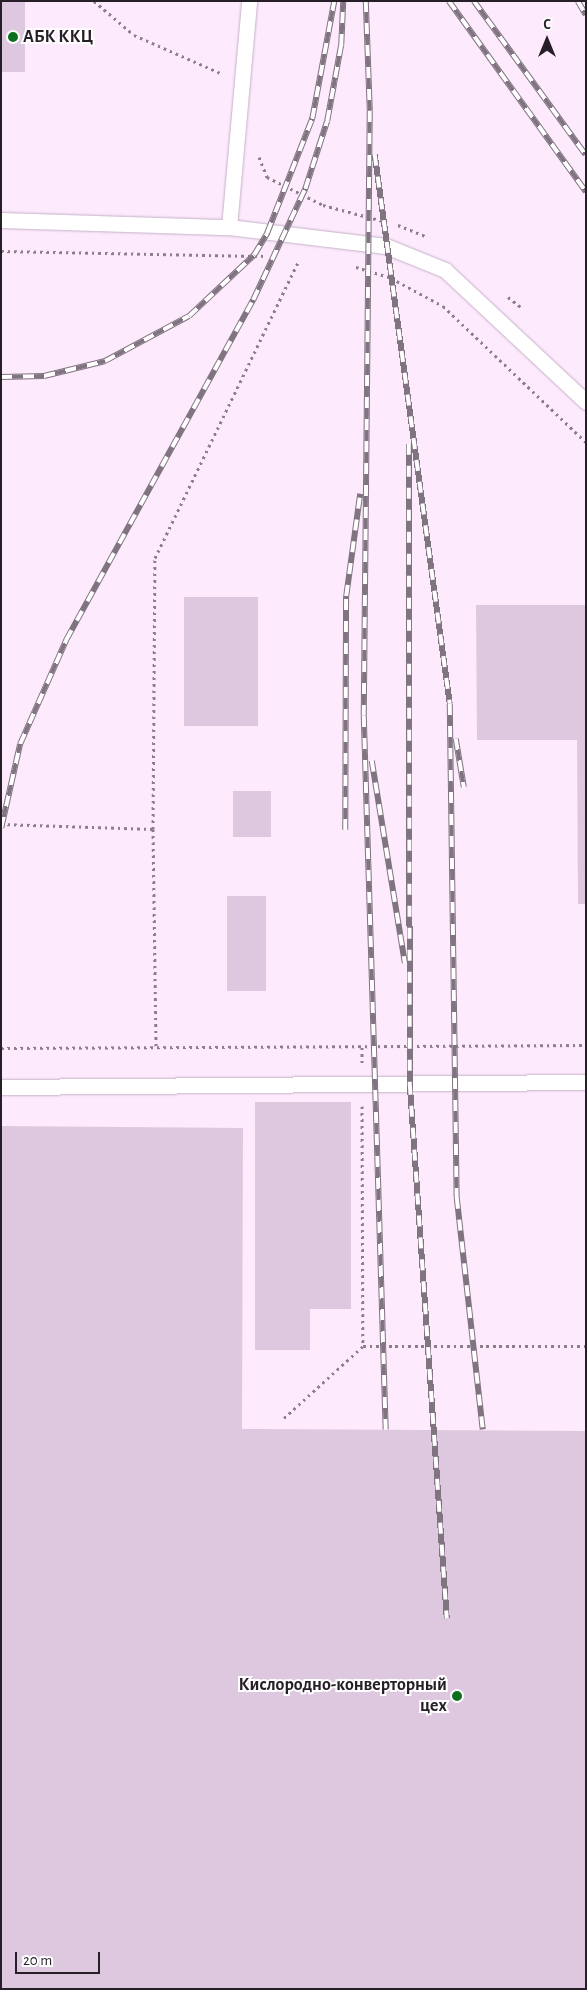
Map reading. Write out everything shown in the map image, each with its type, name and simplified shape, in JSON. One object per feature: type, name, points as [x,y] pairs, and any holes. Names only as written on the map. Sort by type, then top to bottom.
[{"type":"lane","points":[[229,227],[249,1]]},
{"type":"lane","points":[[1,220],[229,227],[369,241],[445,270],[586,402]]},
{"type":"lane","points":[[1,1087],[586,1082]]},
{"type":"path","points":[[94,1],[134,35],[226,76]]},
{"type":"path","points":[[257,152],[267,178],[323,205],[418,230],[434,242]]},
{"type":"path","points":[[1,251],[276,256]]},
{"type":"path","points":[[292,259],[308,261]]},
{"type":"path","points":[[156,1048],[153,829],[155,558],[299,260]]},
{"type":"path","points":[[345,265],[391,278],[443,306],[586,442]]},
{"type":"path","points":[[505,294],[526,312]]},
{"type":"path","points":[[1,824],[153,829]]},
{"type":"path","points":[[1,1048],[586,1045]]},
{"type":"path","points":[[362,1047],[363,1346]]},
{"type":"path","points":[[284,1418],[363,1346],[586,1346]]},
{"type":"building","name":"АБК ККЦ","points":[[1,1],[25,1],[25,72],[1,72]]},
{"type":"building","points":[[184,597],[258,597],[258,726],[184,726]]},
{"type":"building","points":[[476,605],[586,605],[586,904],[578,904],[577,740],[477,740]]},
{"type":"building","points":[[233,791],[271,791],[271,837],[233,837]]},
{"type":"building","points":[[227,896],[266,896],[266,991],[227,991]]},
{"type":"building","points":[[255,1102],[351,1102],[351,1309],[310,1309],[310,1350],[255,1350]]},
{"type":"building","points":[[1,1126],[243,1128],[242,1429],[586,1431],[586,1989],[1,1989]]},
{"type":"railway","points":[[1,377],[44,376],[105,361],[189,316],[254,255],[267,233],[312,119],[334,1]]},
{"type":"railway","points":[[1,828],[20,744],[66,640],[253,300],[305,189],[327,121],[341,45],[343,1]]},
{"type":"railway","points":[[366,1],[370,111],[364,716],[386,1430]]},
{"type":"railway","points":[[449,1],[586,192]]},
{"type":"railway","points":[[474,1],[586,155]]},
{"type":"railway","points":[[578,1],[586,15]]},
{"type":"railway","points":[[375,155],[450,704],[457,1198],[483,1430]]},
{"type":"railway","points":[[409,444],[410,1084],[447,1619]]},
{"type":"railway","points":[[345,830],[346,596],[360,494]]},
{"type":"railway","points":[[456,739],[464,787]]},
{"type":"railway","points":[[372,761],[405,963]]},
{"type":"place","name":"АБК ККЦ","points":[[13,37]]},
{"type":"place","name":"Кислородно-конверторный цех","points":[[457,1696]]}]
